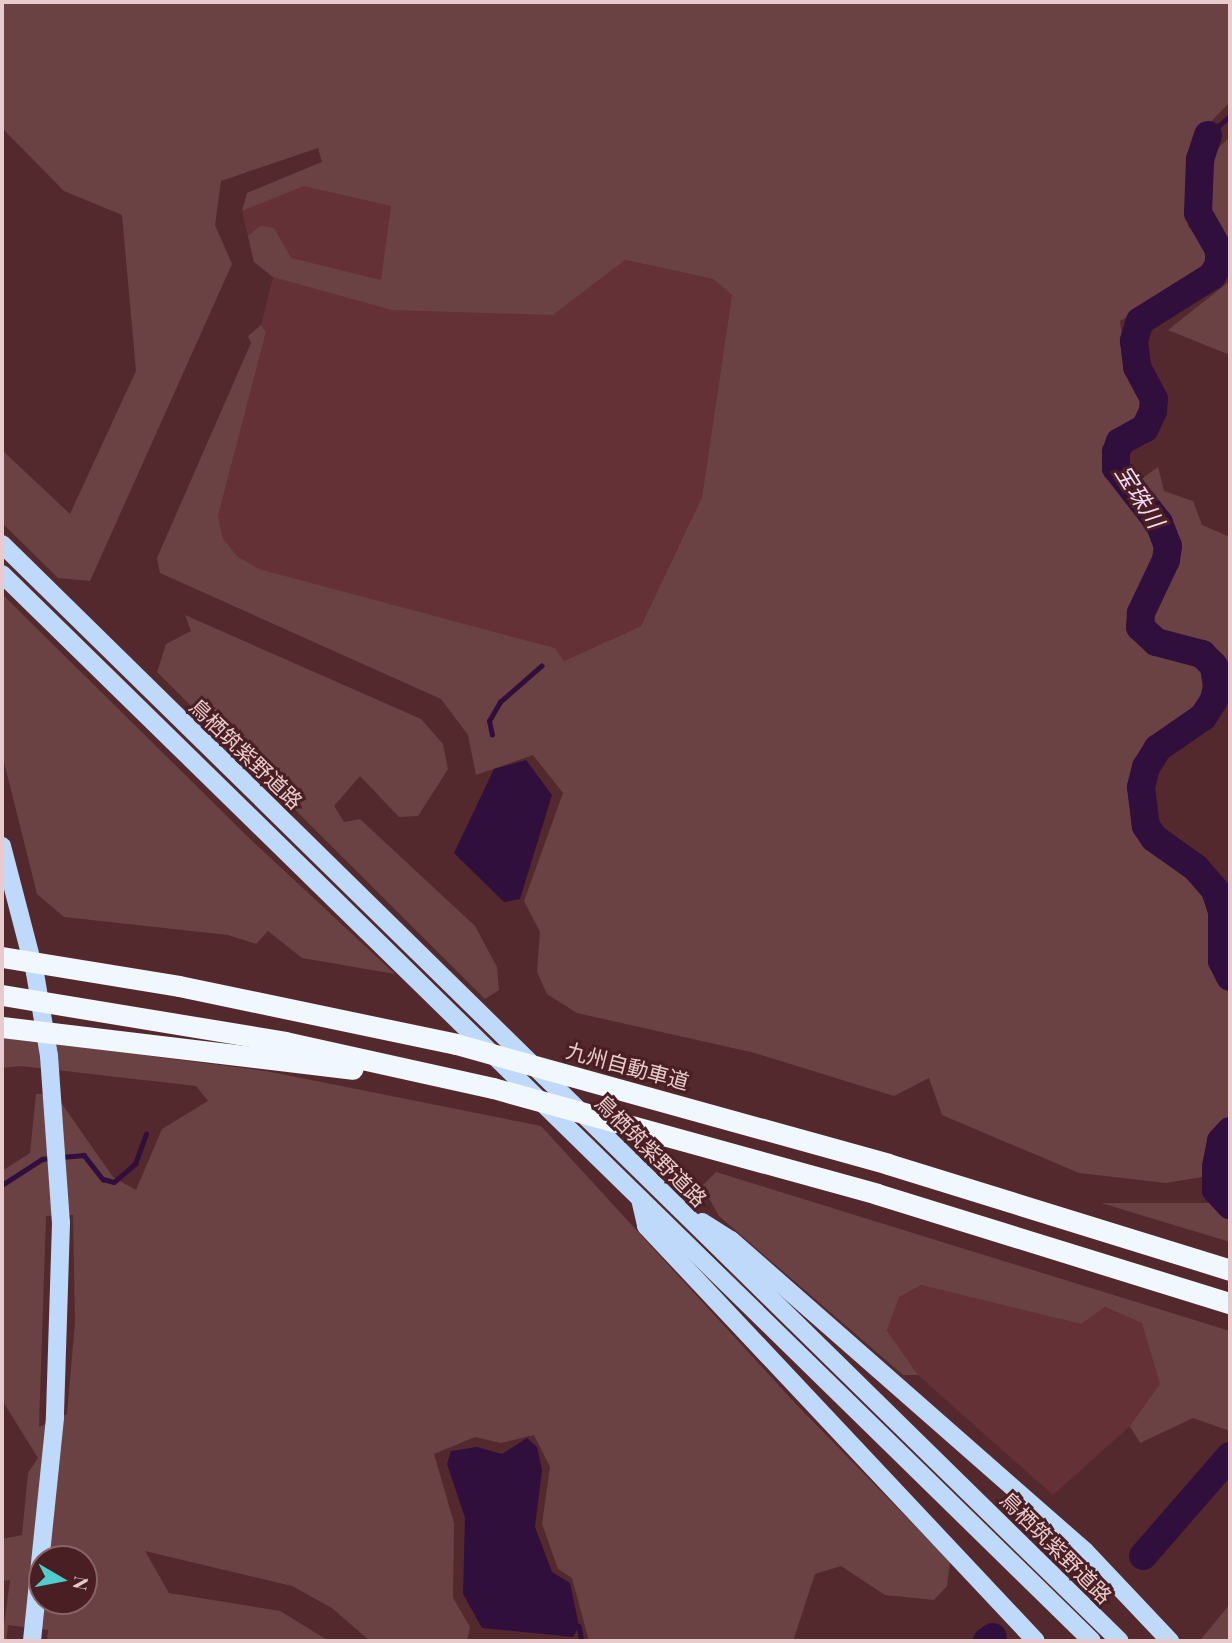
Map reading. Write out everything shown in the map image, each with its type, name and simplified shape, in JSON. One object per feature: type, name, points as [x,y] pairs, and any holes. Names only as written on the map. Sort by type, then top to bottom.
[{"type":"highway","name":"九州自動車道","points":[[2,957],[178,986],[456,1044],[888,1164],[1230,1269]]},
{"type":"highway","points":[[2,995],[285,1042],[493,1088],[877,1195],[1230,1303]]},
{"type":"highway","points":[[2,1027],[493,1088]]},
{"type":"main road","name":"鳥栖筑紫野道路","points":[[2,544],[1120,1641]]},
{"type":"main road","name":"鳥栖筑紫野道路","points":[[2,574],[387,955],[1092,1641]]},
{"type":"main road","points":[[2,846],[16,892],[49,1056],[61,1223],[55,1418],[32,1637]]},
{"type":"main road","points":[[640,1199],[646,1226],[1036,1641]]},
{"type":"main road","points":[[675,1206],[731,1240],[1085,1551],[1170,1641]]},
{"type":"shaded area","points":[[2,2],[1230,2],[1230,102],[1194,139],[1188,226],[1207,250],[1203,274],[1120,321],[1125,362],[1146,395],[1141,419],[1105,441],[1109,473],[1147,518],[1162,557],[1132,614],[1134,630],[1150,647],[1199,662],[1207,676],[1207,698],[1199,714],[1152,747],[1138,772],[1141,827],[1150,842],[1202,882],[1213,910],[1215,964],[1230,985],[1230,1125],[1217,1134],[1208,1176],[1166,1183],[1079,1173],[942,1115],[929,1078],[894,1096],[755,1053],[577,1013],[547,994],[537,972],[540,932],[524,901],[563,793],[533,755],[476,775],[468,735],[441,699],[160,573],[157,558],[251,343],[248,336],[261,325],[266,332],[218,516],[223,539],[238,557],[259,569],[555,648],[564,661],[641,626],[702,497],[732,295],[713,279],[625,260],[553,315],[392,310],[273,277],[254,262],[248,236],[260,226],[274,228],[291,258],[381,280],[391,206],[304,186],[242,211],[247,193],[322,162],[318,148],[221,181],[215,225],[232,264],[90,581],[58,578],[2,523],[2,450],[70,514],[136,371],[122,215],[64,191],[2,128]]},
{"type":"shaded area","points":[[1230,137],[1230,246],[1211,217],[1215,151]]},
{"type":"shaded area","points":[[325,177],[403,198],[553,315],[624,260],[713,279],[732,295],[702,497],[641,626],[564,661],[555,648],[258,569],[238,557],[223,540],[218,516],[266,332],[261,325],[273,277],[254,262],[242,211]]},
{"type":"shaded area","points":[[1230,281],[1230,355],[1168,330]]},
{"type":"shaded area","points":[[1158,467],[1164,491],[1193,501],[1202,525],[1230,537],[1227,700],[1224,656],[1189,637],[1158,631],[1148,613],[1175,556],[1166,524],[1137,482]]},
{"type":"shaded area","points":[[2,594],[248,837],[395,974],[302,958],[268,931],[256,944],[228,935],[64,917],[37,894],[2,754]]},
{"type":"shaded area","points":[[185,615],[421,719],[443,744],[448,769],[418,816],[399,817],[360,776],[334,806],[344,822],[360,819],[475,926],[497,967],[499,990],[485,999],[157,672],[166,644],[191,631]]},
{"type":"shaded area","points":[[526,760],[552,795],[520,899],[504,902],[454,853],[494,769]]},
{"type":"shaded area","points":[[2,1037],[266,1071],[541,1126],[794,1402],[950,1562],[947,1586],[934,1600],[885,1595],[841,1566],[815,1574],[793,1641],[589,1641],[572,1578],[558,1569],[542,1524],[550,1467],[534,1435],[501,1443],[475,1437],[434,1454],[454,1523],[453,1598],[470,1627],[467,1641],[370,1641],[332,1608],[292,1586],[145,1551],[169,1593],[280,1611],[329,1641],[47,1641],[48,1630],[8,1625],[6,1641],[2,1641],[10,1580],[2,1581],[2,1539],[22,1535],[28,1473],[38,1458],[2,1400],[2,1171],[30,1153],[36,1094],[55,1094],[113,1177],[136,1190],[162,1129],[208,1101],[196,1086],[21,1066],[2,1068]],"holes":[[[73,1215],[75,1323],[67,1414],[39,1427],[46,1216]]]},
{"type":"shaded area","points":[[716,1172],[1230,1331],[1230,1431],[1193,1418],[1140,1443],[1130,1426],[1160,1384],[1142,1323],[1105,1307],[1081,1324],[921,1285],[899,1297],[887,1331],[918,1375],[903,1375],[719,1216],[702,1186]]},
{"type":"shaded area","points":[[1101,1203],[1210,1203],[1230,1210],[1230,1242]]},
{"type":"shaded area","points":[[921,1285],[1081,1324],[1104,1307],[1142,1323],[1161,1385],[1130,1426],[1053,1495],[918,1375],[887,1332],[899,1297]]},
{"type":"shaded area","points":[[527,1438],[537,1447],[542,1470],[535,1527],[552,1572],[570,1583],[579,1626],[573,1637],[482,1628],[463,1594],[465,1518],[447,1464],[451,1451],[477,1447],[502,1454]]},
{"type":"shaded area","points":[[1230,1604],[1230,1641],[1201,1641],[1202,1638]]},
{"type":"waterway","points":[[1208,135],[1230,116]]},
{"type":"waterway","name":"宝珠川","points":[[1208,135],[1200,159],[1198,213],[1219,250],[1219,264],[1212,276],[1140,321],[1134,341],[1137,367],[1154,399],[1153,411],[1145,428],[1120,442],[1116,452],[1116,468],[1159,523],[1168,546],[1166,560],[1141,613],[1140,627],[1156,642],[1202,654],[1214,666],[1217,687],[1214,700],[1203,717],[1158,748],[1146,767],[1141,787],[1146,826],[1154,838],[1196,868],[1215,890],[1222,911],[1222,961],[1230,977]]},
{"type":"waterway","points":[[492,735],[489,721],[500,702],[541,666]]},
{"type":"waterway","name":"宝珠川","points":[[1230,1131],[1221,1141],[1216,1167],[1216,1190],[1230,1205]]},
{"type":"waterway","points":[[61,1157],[84,1155],[103,1179],[114,1182],[135,1164],[146,1134]]},
{"type":"waterway","points":[[2,1185],[42,1159],[52,1158]]},
{"type":"waterway","name":"宝珠川","points":[[1143,1556],[1230,1456]]},
{"type":"waterway","points":[[579,1626],[582,1641]]},
{"type":"waterway","name":"宝珠川","points":[[987,1641],[993,1637]]}]
